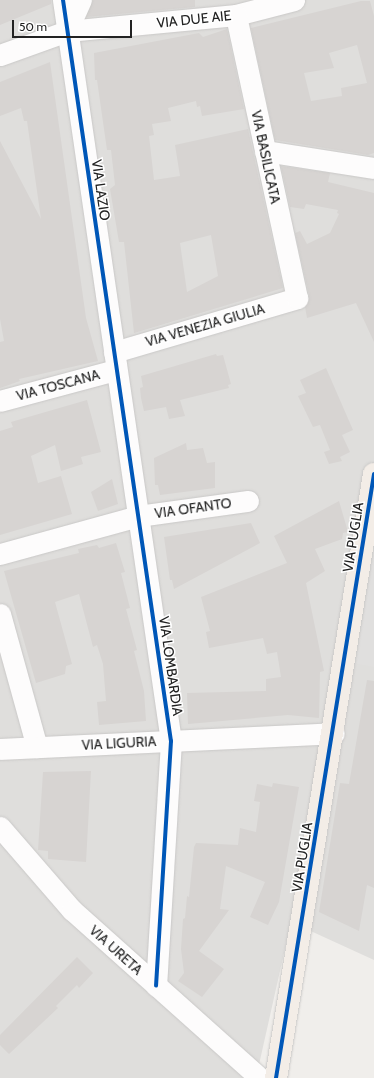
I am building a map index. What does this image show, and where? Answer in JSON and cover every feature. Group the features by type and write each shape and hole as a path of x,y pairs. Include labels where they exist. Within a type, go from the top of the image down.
{"main road":[{"name":"VIA PUGLIA","path":"276,1078 334,733 374,474"}],"street":[{"name":"VIA LAZIO","path":"63,0 115,361"},
{"path":"67,31 81,0"},
{"name":"VIA DUE AIE","path":"0,55 67,31 213,9 236,15 294,0"},
{"name":"VIA BASILICATA","path":"236,15 297,298"},
{"path":"265,151 374,168"},
{"name":"VIA VENEZIA GIULIA","path":"115,361 297,298"},
{"name":"VIA TOSCANA","path":"0,401 115,361"},
{"name":"VIA LOMBARDIA","path":"115,361 171,741 156,986"},
{"name":"VIA OFANTO","path":"0,554 138,516 248,501"},
{"path":"0,614 37,747"},
{"name":"VIA LIGURIA","path":"0,749 334,733"},
{"name":"VIA URETA","path":"0,826 72,910 260,1078"}],"shaded area":[{"path":"0,0 374,0 374,960 291,922 256,1078 0,1078"},
{"path":"374,526 374,667 353,663"}],"building":[{"path":"0,0 51,0 51,4 0,25"},
{"path":"93,0 195,0 195,7 86,17"},
{"path":"361,1 370,1 374,16 374,153 368,155 275,140 251,28","holes":["357,45 367,83 341,88 342,96 311,101 304,73 334,68 329,53"]},
{"path":"227,29 244,109 202,116 200,106 197,107 196,101 168,108 171,121 152,124 154,135 149,136 154,180 180,176 175,145 248,129 283,288 134,333 124,242 119,242 110,189 115,185 111,150 107,150 97,80 95,80 94,53 199,33 203,37","holes":["211,235 218,276 187,292 180,243"]},
{"path":"50,62 86,318 98,361 19,379 20,381 0,388 0,342 4,341 0,319 0,141 41,219 27,121 24,121 21,108 0,116 0,82"},
{"path":"281,166 330,173 328,182 374,193 374,342 356,303 307,318 305,307 309,295 295,233 300,231 307,244 330,233 339,214 337,213 338,210 306,204 304,209 290,207"},
{"path":"216,354 217,356 223,355 231,384 228,385 229,388 180,400 185,416 169,419 166,407 144,411 140,388 143,387 141,376"},
{"path":"326,368 353,430 342,435 350,452 340,457 342,461 329,464 324,452 330,450 320,425 313,427 298,396 306,393 300,380"},
{"path":"87,400 101,452 81,457 83,464 61,471 55,445 31,456 38,483 61,476 72,514 0,535 0,431 13,427 11,422"},
{"path":"186,443 187,450 203,448 207,463 215,462 215,488 160,495 158,485 155,485 154,458"},
{"path":"112,479 118,504 98,511 91,492"},
{"path":"339,501 348,532 343,533 342,539 315,549 325,571 306,583 324,671 320,672 319,718 288,715 188,724 187,693 266,691 266,679 281,677 277,652 267,654 263,638 209,648 206,632 210,631 201,597 287,563 274,536"},
{"path":"251,523 260,543 174,589 172,580 170,580 164,537"},
{"path":"116,543 125,572 121,573 130,608 126,609 137,650 134,651 144,691 146,721 99,725 97,702 106,701 103,664 97,645 93,647 79,594 55,602 72,664 66,666 65,674 36,683 4,571 79,553 78,549 97,545 99,548"},
{"path":"367,680 374,681 374,888 367,885 359,931 319,912 340,783 349,784"},
{"path":"91,771 86,862 48,859 48,851 38,850 43,772"},
{"path":"273,783 299,787 279,902 268,925 250,917 265,882 226,866 220,909 229,910 199,951 224,969 202,997 178,981 184,973 181,949 183,919 185,918 187,896 189,897 194,847 196,843 238,845 240,828 256,832 260,802 254,801 257,784 272,787"},
{"path":"77,957 93,973 79,988 77,985 56,1006 58,1008 9,1054 0,1045 0,1035"}],"cycle path":[{"path":"63,0 171,741 156,986"},
{"path":"276,1078 374,474"}]}
